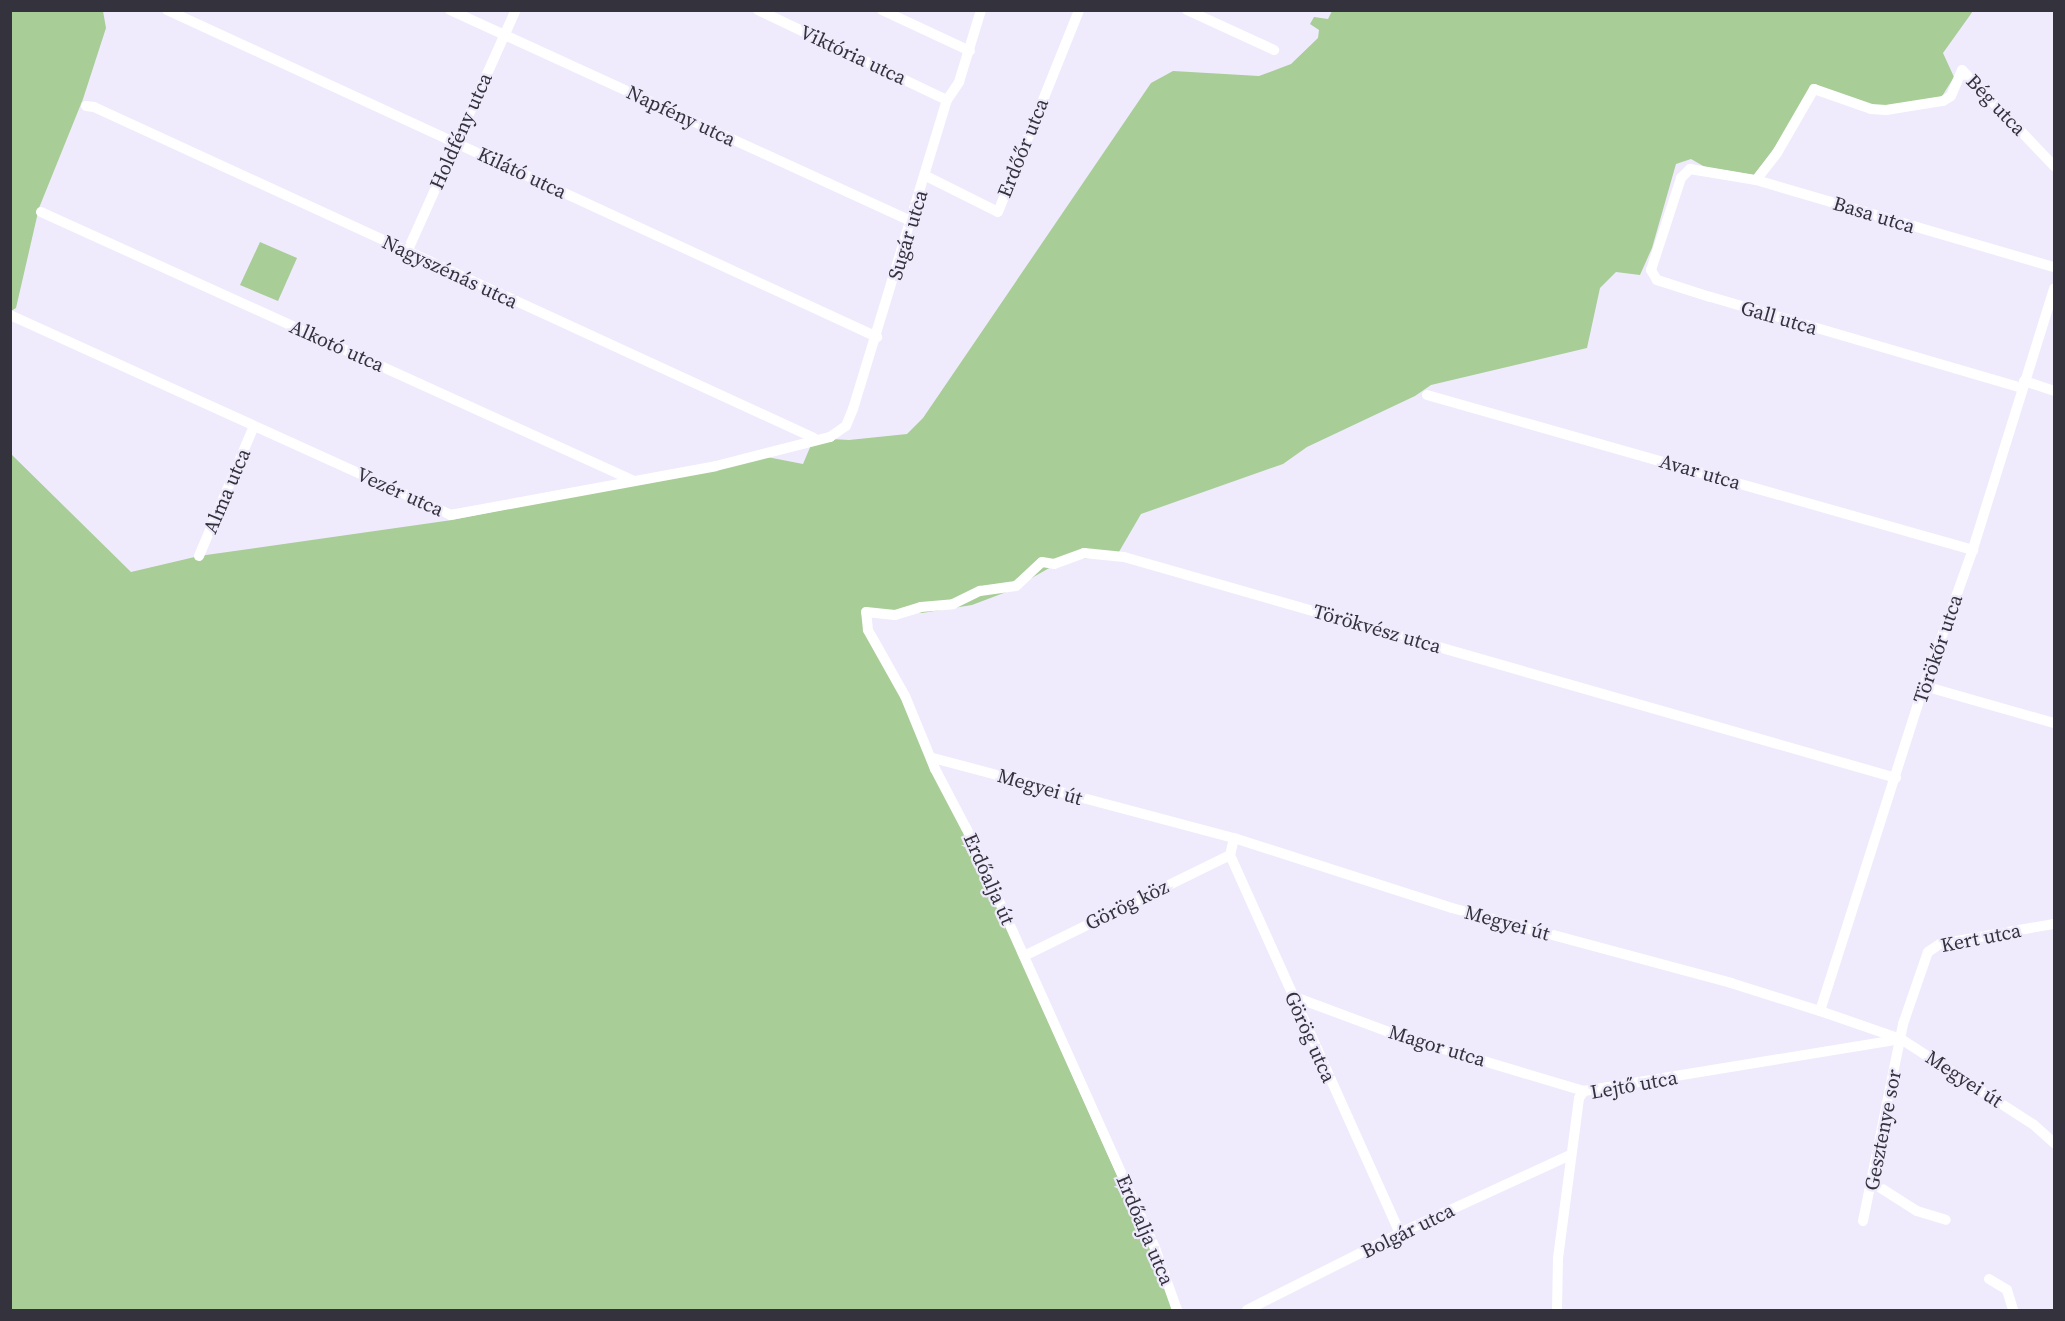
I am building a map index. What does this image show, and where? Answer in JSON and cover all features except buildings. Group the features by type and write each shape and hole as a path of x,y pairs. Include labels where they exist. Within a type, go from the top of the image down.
{"street":[{"name":"Kilátó utca","path":"168,10 877,337"},
{"name":"Napfény utca","path":"450,10 913,222"},
{"name":"Holdfény utca","path":"407,252 516,10"},
{"name":"Viktória utca","path":"758,10 947,100"},
{"path":"882,10 970,51"},
{"name":"Sugár utca","path":"814,438 830,437 846,426 913,222 947,100 959,82 981,10"},
{"name":"Erdőőr utca","path":"926,176 998,212 1079,10"},
{"path":"1187,10 1274,50"},
{"name":"Bég utca","path":"1756,180 1777,153 1814,89 1871,109 1886,110 1917,102 1943,102 1951,96 1962,70 2055,166"},
{"name":"Nagyszénás utca","path":"86,106 94,107 814,438"},
{"name":"Basa utca","path":"1692,170 1756,180 2055,267"},
{"name":"Gall utca","path":"1692,170 1681,178 1651,270 1654,278 2023,385"},
{"name":"Alkotó utca","path":"41,212 632,480"},
{"name":"Törökőr utca","path":"1820,1011 1924,686 1973,550 2055,288"},
{"name":"Vezér utca","path":"10,315 450,515 752,458 814,438"},
{"path":"2023,385 2055,390"},
{"name":"Avar utca","path":"1426,395 1973,550"},
{"name":"Alma utca","path":"199,556 254,426"},
{"name":"Törökvész utca","path":"866,612 896,615 917,607 953,604 980,591 1016,586 1040,562 1054,564 1084,553 1124,557 1896,778"},
{"name":"Erdőalja út","path":"866,612 868,630 905,696 933,758 935,770 966,828 1111,1150"},
{"path":"1924,686 2055,723"},
{"name":"Megyei út","path":"933,758 1234,838 1452,908 1731,983 1820,1011 1901,1039 2034,1125 2055,1143"},
{"path":"1230,855 1234,838"},
{"name":"Görög köz","path":"1024,956 1230,855"},
{"name":"Görög utca","path":"1230,855 1400,1233"},
{"name":"Kert utca","path":"1901,1039 1932,948 2055,924"},
{"name":"Magor utca","path":"1292,996 1397,1035 1584,1091"},
{"name":"Lejtő utca","path":"1557,1311 1557,1268 1570,1155 1579,1098 1584,1091 1901,1039"},
{"name":"Gesztenye sor","path":"1863,1221 1873,1183 1901,1039"},
{"name":"Erdőalja utca","path":"1111,1150 1155,1248 1178,1311"},
{"name":"Bolgár utca","path":"1247,1311 1400,1233 1570,1155"},
{"path":"1873,1183 1917,1211 1946,1220"},
{"path":"1989,1279 2007,1290 2013,1311"}],"green space":[{"path":"11,11 103,11 106,28 83,99 39,208 16,308 11,311"},
{"path":"1332,11 1973,11 1943,53 1954,77 1941,98 1873,107 1820,87 1754,175 1705,167 1691,159 1676,164 1652,248 1640,275 1616,272 1600,288 1587,348 1431,385 1415,396 1307,447 1283,464 1141,514 1116,557 1065,559 1009,591 972,605 922,613 866,613 1177,1310 11,1310 10,453 131,572 199,556 452,520 767,457 803,464 814,438 849,440 907,434 923,418 1151,83 1173,71 1259,76 1291,64 1318,38 1319,30 1310,24 1314,17 1328,19"},
{"path":"260,242 297,258 278,301 240,285"}]}
